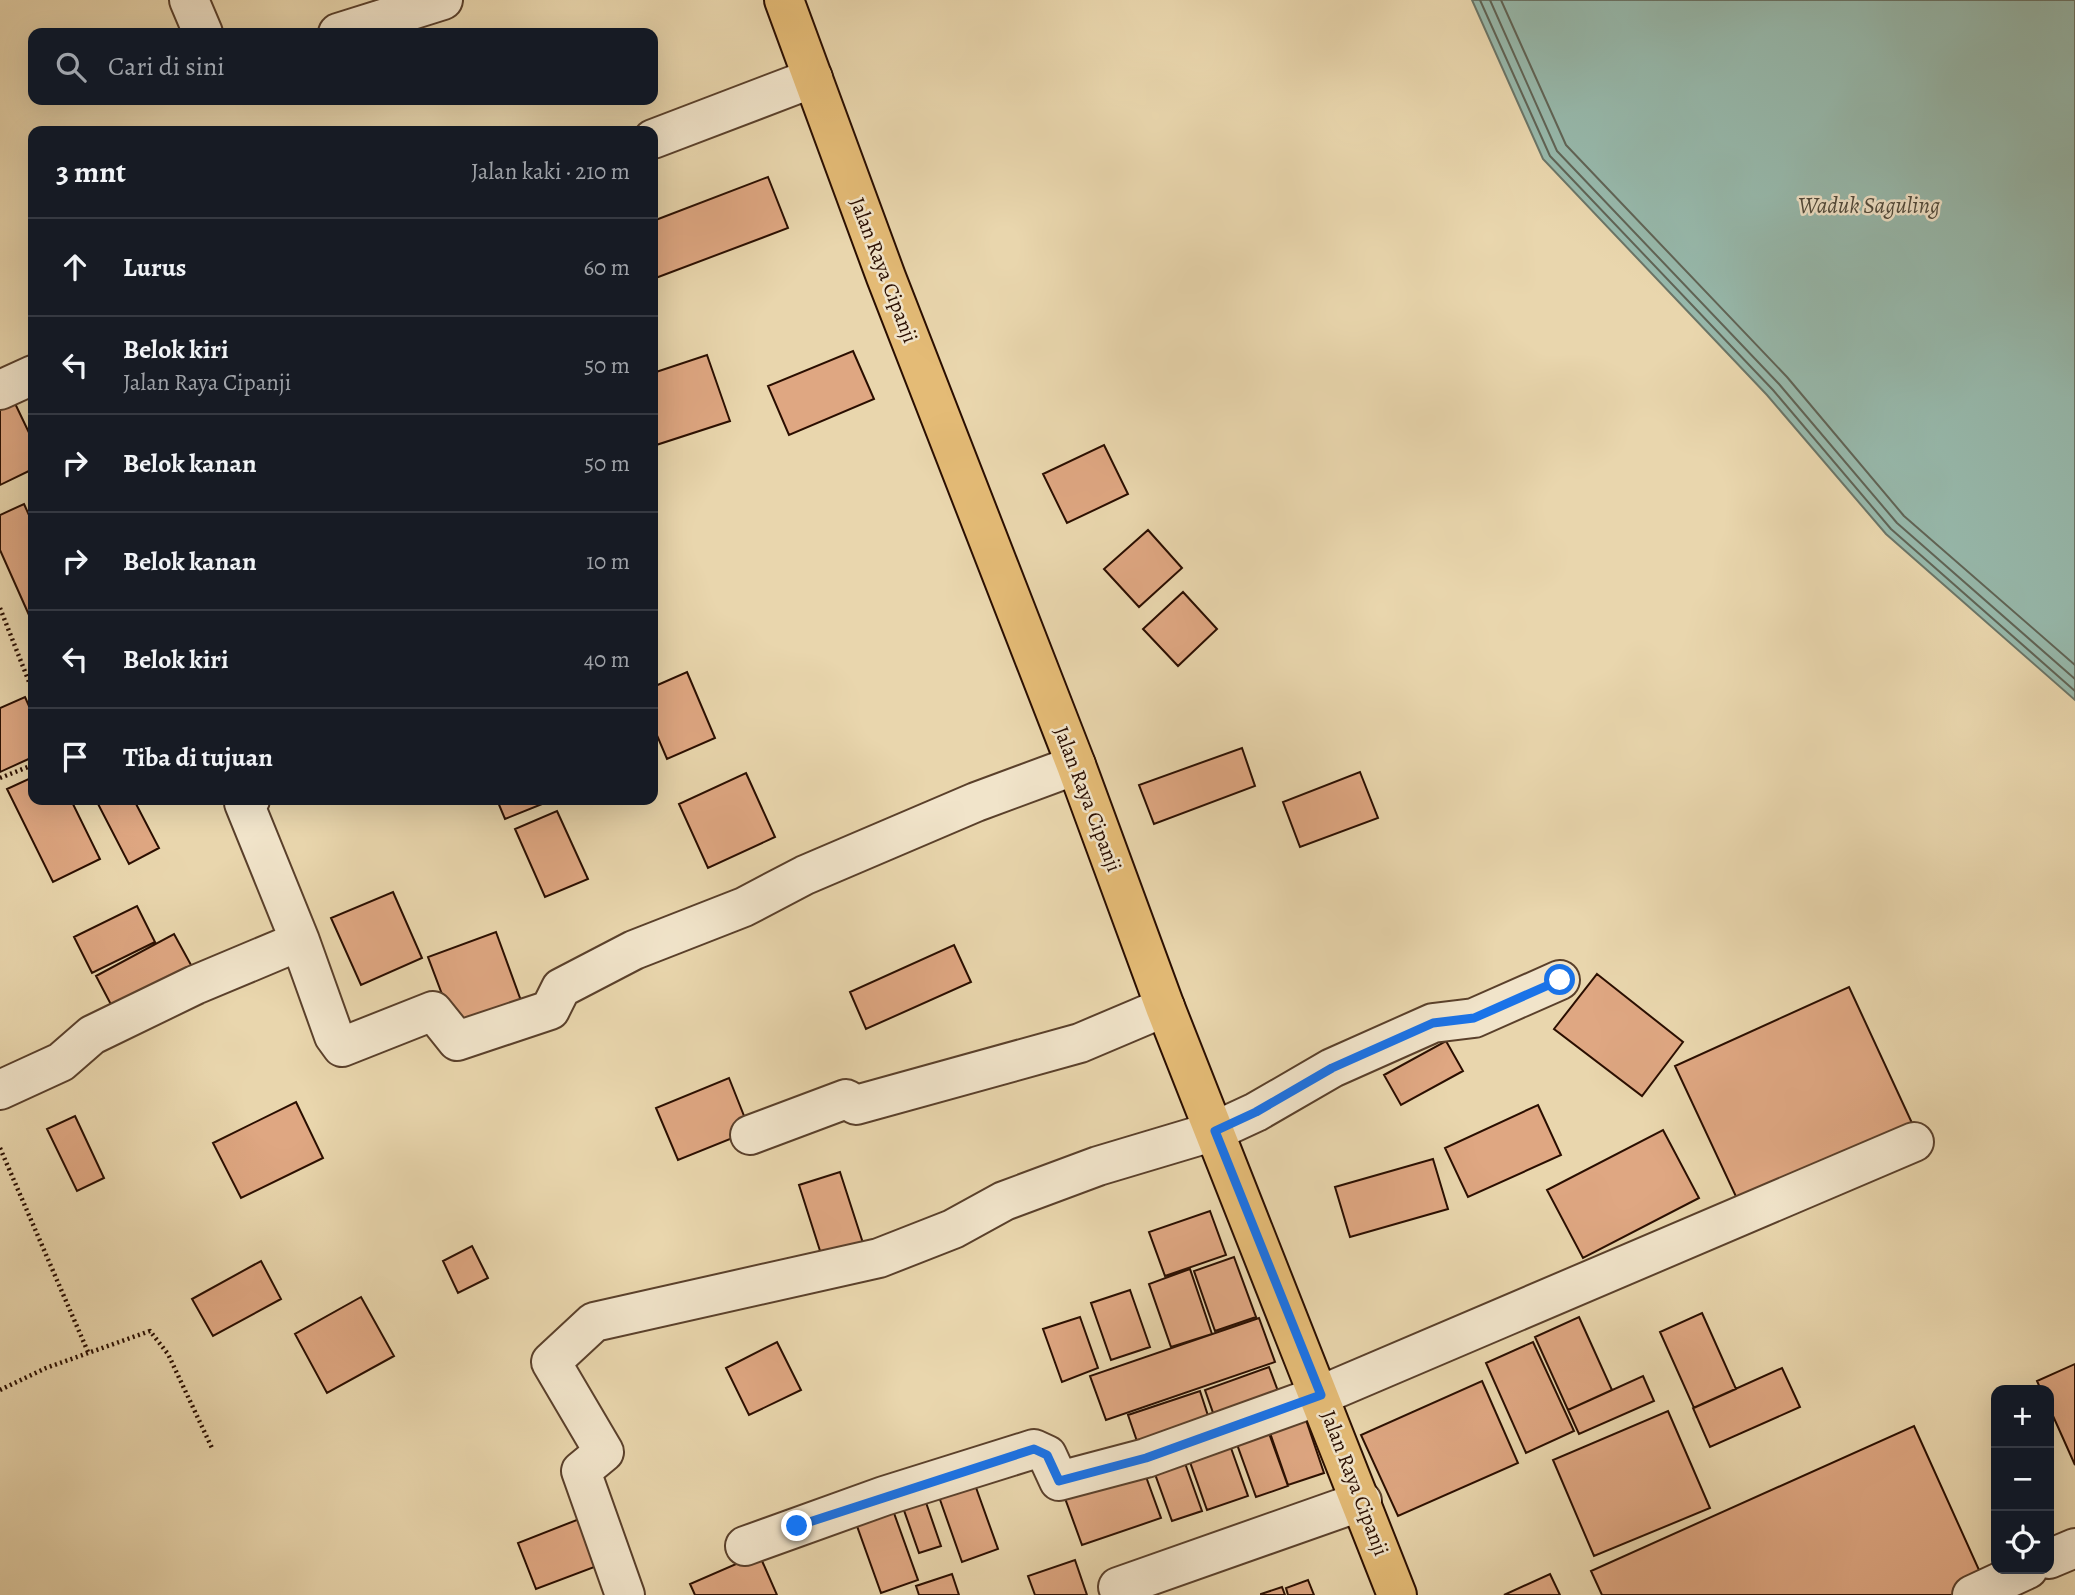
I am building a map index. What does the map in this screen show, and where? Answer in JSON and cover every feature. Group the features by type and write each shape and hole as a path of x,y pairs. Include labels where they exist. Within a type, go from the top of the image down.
{"main road":[{"name":"Jalan Raya Cipanji","path":"785,0 886,277 1076,765 1165,1007 1321,1395 1397,1595"}],"street":[{"path":"189,0 201,28"},
{"path":"354,28 443,0"},
{"path":"658,137 813,78"},
{"path":"0,390 28,377"},
{"path":"245,805 300,941 334,1036 342,1047 433,1012 457,1041 550,1010 561,988 634,950 744,907 805,875 976,802 1076,765"},
{"path":"0,1090 61,1062 92,1035 195,985 300,941"},
{"path":"625,1595 581,1471 604,1451 551,1362 594,1322 879,1258 953,1228 1027,1192 1098,1166 1215,1131 1256,1112 1332,1068 1433,1023 1474,1018 1560,980"},
{"path":"750,1135 846,1099 856,1105 883,1099 1080,1043 1165,1007"},
{"path":"745,1546 884,1496 1034,1449 1047,1455 1059,1481 1146,1458 1321,1395 1914,1142"},
{"path":"1118,1587 1362,1501"},
{"path":"2054,1557 2075,1548"},
{"path":"1972,1595 2017,1574"}],"path":[{"path":"0,608 28,679"},
{"path":"0,778 28,767"},
{"path":"0,1148 88,1352"},
{"path":"0,1390 88,1352 149,1331 167,1354 212,1448"}],"water":[{"name":"Waduk Saguling","path":"1472,0 2075,0 2075,700 1886,534 1767,395 1543,159"}],"building":[{"path":"768,177 788,228 658,277 658,219"},
{"path":"853,351 874,399 789,435 768,386"},
{"path":"707,355 730,421 658,444 658,371"},
{"path":"10,393 28,431 28,471 0,485 0,397"},
{"path":"1104,445 1128,494 1067,523 1043,474"},
{"path":"24,504 28,513 28,613 0,550 0,515"},
{"path":"1148,530 1182,568 1139,607 1104,569"},
{"path":"1183,592 1217,629 1178,666 1143,629"},
{"path":"687,672 715,738 667,759 658,738 658,685"},
{"path":"25,697 28,704 28,759 0,772 0,708"},
{"path":"1242,748 1255,786 1154,824 1139,785"},
{"path":"1360,772 1378,818 1300,847 1283,802"},
{"path":"746,773 775,837 708,868 679,804"},
{"path":"28,779 28,805 73,805 100,859 53,882 7,789"},
{"path":"99,805 137,805 159,848 129,864"},
{"path":"499,805 540,805 505,819"},
{"path":"557,811 588,879 545,897 515,829"},
{"path":"393,892 422,958 361,985 331,918"},
{"path":"137,906 155,942 92,973 74,937"},
{"path":"496,932 524,1009 457,1034 428,957"},
{"path":"174,934 196,974 117,1016 96,976"},
{"path":"954,945 971,982 866,1029 850,992"},
{"path":"1597,974 1683,1042 1642,1096 1554,1029"},
{"path":"1849,987 1912,1123 1739,1203 1675,1066"},
{"path":"1446,1041 1463,1071 1401,1105 1384,1075"},
{"path":"729,1078 750,1131 678,1160 656,1108"},
{"path":"296,1102 323,1158 241,1198 213,1143"},
{"path":"1538,1105 1561,1155 1468,1197 1445,1148"},
{"path":"75,1116 104,1178 77,1191 47,1129"},
{"path":"1663,1130 1699,1198 1583,1258 1547,1190"},
{"path":"1433,1159 1448,1209 1350,1237 1335,1187"},
{"path":"840,1172 863,1243 822,1257 799,1185"},
{"path":"1210,1211 1226,1255 1165,1276 1149,1232"},
{"path":"472,1246 488,1278 458,1293 443,1261"},
{"path":"1234,1257 1256,1317 1215,1331 1194,1271"},
{"path":"261,1261 281,1299 213,1336 192,1299"},
{"path":"1190,1269 1212,1334 1171,1347 1149,1284"},
{"path":"1130,1290 1150,1347 1111,1360 1091,1303"},
{"path":"361,1297 394,1356 327,1393 295,1334"},
{"path":"1702,1313 1736,1389 1694,1408 1660,1332"},
{"path":"1080,1317 1098,1368 1062,1382 1043,1329"},
{"path":"1579,1317 1612,1390 1568,1410 1535,1337"},
{"path":"1259,1318 1275,1362 1106,1420 1090,1376"},
{"path":"777,1342 801,1390 749,1415 726,1368"},
{"path":"1533,1342 1574,1431 1526,1453 1486,1363"},
{"path":"2075,1364 2075,1465 2054,1418 2054,1385 2039,1385 2037,1381"},
{"path":"1269,1367 1282,1402 1217,1424 1205,1390"},
{"path":"1782,1368 1800,1407 1710,1447 1693,1408"},
{"path":"1643,1376 1654,1401 1579,1434 1568,1410"},
{"path":"1482,1381 1518,1463 1398,1516 1361,1435"},
{"path":"1200,1391 1211,1425 1140,1450 1128,1415"},
{"path":"1303,1411 1324,1473 1288,1485 1267,1424"},
{"path":"1668,1411 1710,1508 1594,1556 1553,1460"},
{"path":"1266,1425 1288,1486 1256,1497 1234,1436"},
{"path":"1914,1426 1984,1581 1954,1595 1602,1595 1591,1571"},
{"path":"1226,1434 1248,1496 1207,1510 1185,1448"},
{"path":"1181,1452 1202,1511 1172,1521 1151,1463"},
{"path":"1141,1463 1161,1518 1082,1545 1062,1490"},
{"path":"974,1482 998,1549 962,1562 938,1494"},
{"path":"922,1491 941,1546 919,1553 900,1499"},
{"path":"890,1502 918,1580 881,1593 853,1515"},
{"path":"587,1516 605,1563 536,1589 518,1543"},
{"path":"759,1554 777,1595 695,1595 690,1584"},
{"path":"1075,1560 1087,1595 1035,1595 1028,1576"},
{"path":"952,1574 959,1595 919,1595 916,1586"},
{"path":"1550,1574 1560,1595 1504,1595"},
{"path":"1308,1580 1314,1595 1288,1595 1286,1588"},
{"path":"1282,1587 1285,1595 1261,1595 1261,1594"}],"route":[{"path":"797,1526 1034,1449 1047,1455 1059,1481 1146,1458 1321,1395 1215,1131 1256,1112 1332,1068 1433,1023 1474,1018 1560,980"}]}
